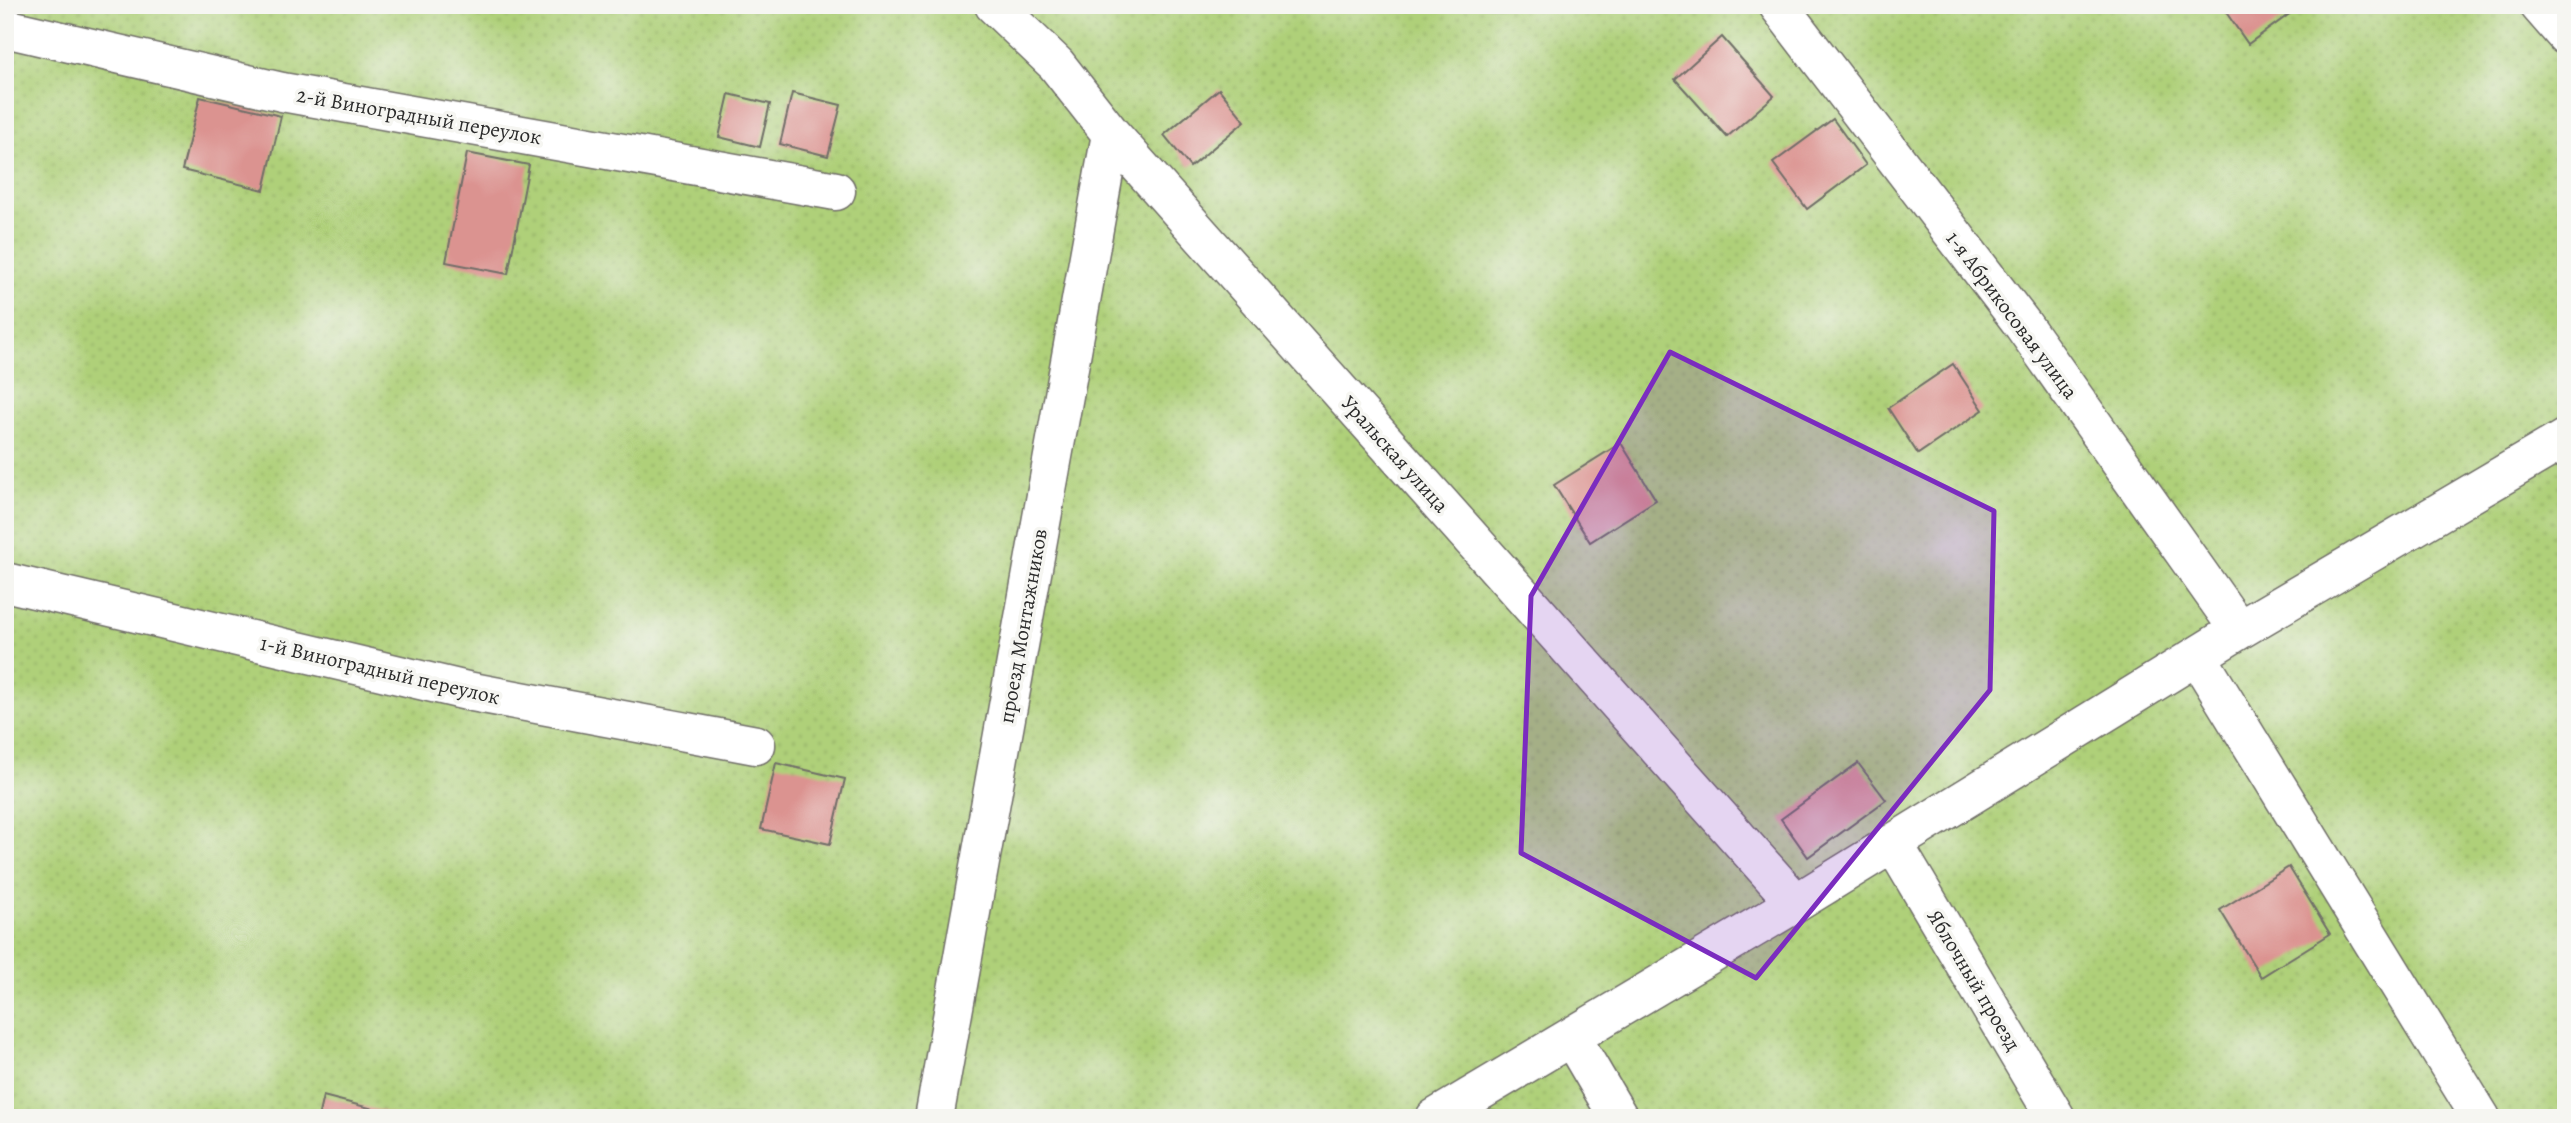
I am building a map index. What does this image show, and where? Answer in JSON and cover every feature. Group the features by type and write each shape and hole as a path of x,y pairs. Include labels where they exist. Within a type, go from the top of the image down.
{"street":[{"name":"Уральская улица","path":"994,5 1056,64 1111,134 1796,903"},
{"name":"1-я Абрикосовая улица","path":"1778,5 2023,325 2239,630"},
{"path":"2539,5 2566,36"},
{"name":"2-й Виноградный переулок","path":"5,28 282,92 836,191"},
{"name":"проезд Монтажников","path":"934,1118 1111,134"},
{"path":"1436,1118 1796,903 2239,630 2566,438"},
{"name":"1-й Виноградный переулок","path":"5,582 467,691 756,745"},
{"path":"2197,656 2481,1118"},
{"name":"Яблочный проезд","path":"1893,843 2056,1118"},
{"path":"1572,1038 1619,1118"}],"highlighted area":[{"path":"1670,352 1994,511 1990,690 1756,978 1521,853 1531,596"}],"green space":[{"path":"5,5 2566,5 2566,1118 5,1118"}],"building":[{"path":"2221,5 2302,5 2248,44"},
{"path":"1722,37 1774,96 1727,137 1675,79"},
{"path":"1219,89 1245,121 1190,167 1164,135"},
{"path":"792,93 841,105 828,156 780,144"},
{"path":"729,94 770,104 760,147 719,137"},
{"path":"200,97 281,116 264,190 182,170"},
{"path":"1833,119 1866,165 1807,209 1773,163"},
{"path":"467,153 529,165 508,274 446,262"},
{"path":"1953,364 1983,410 1918,454 1888,408"},
{"path":"1621,443 1656,500 1590,542 1554,485"},
{"path":"776,763 845,779 830,844 761,829"},
{"path":"1858,763 1886,800 1808,857 1781,819"},
{"path":"2289,867 2330,934 2261,977 2220,910"},
{"path":"323,1096 393,1114 393,1118 318,1118"},
{"path":"812,1109 858,1116 858,1118 811,1118"}]}
